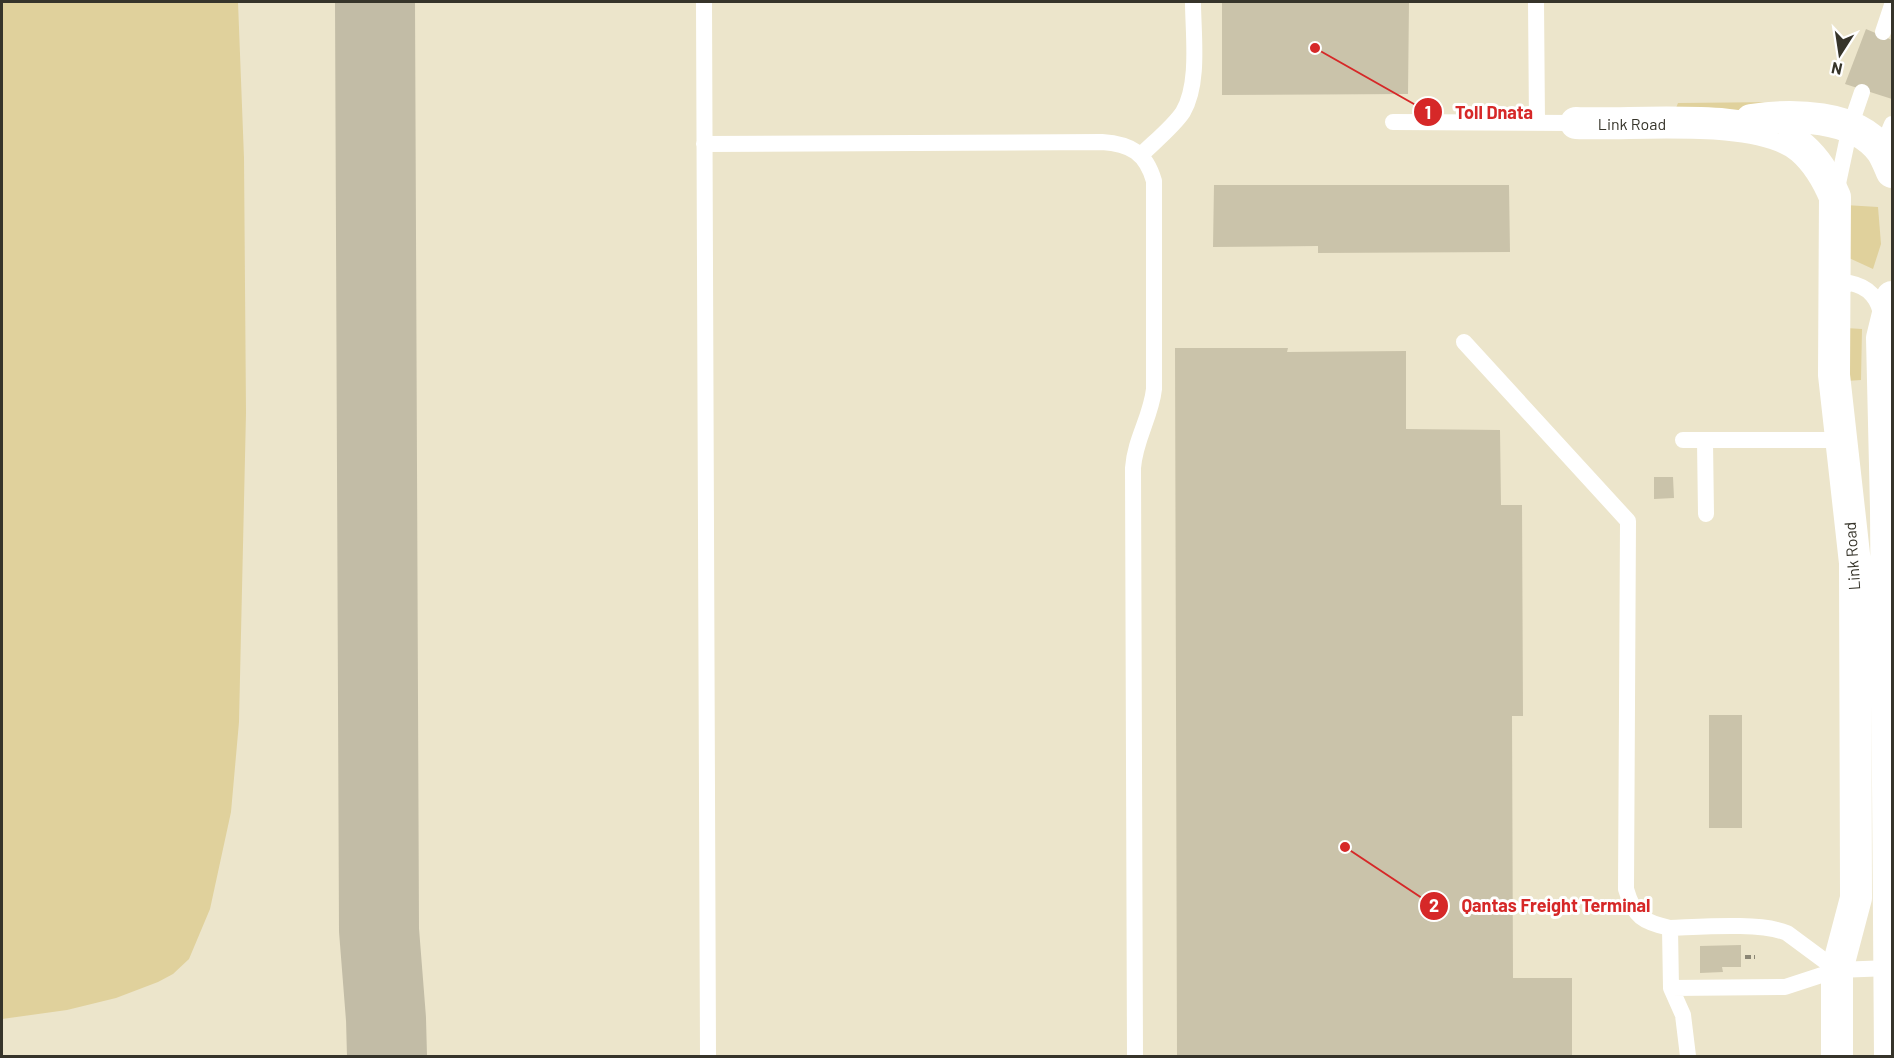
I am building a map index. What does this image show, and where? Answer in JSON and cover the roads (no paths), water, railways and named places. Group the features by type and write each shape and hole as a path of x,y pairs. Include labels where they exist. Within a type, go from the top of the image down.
{"street":[{"name":"Link Road","path":"1724,124 1773,117 1817,118 1834,121 1889,149"},
{"name":"Link Road","path":"1576,123 1724,124 1766,130 1800,146 1815,160 1835,197 1834,375 1855,563 1856,898 1837,970 1837,1056"},
{"name":"Link Road","path":"1890,1056 1887,533 1882,338 1893,297"}],"lane":[{"path":"704,2 708,1056"},
{"path":"1141,155 1182,113 1189,98 1193,77 1193,2"},
{"path":"1536,2 1537,123"},
{"path":"1883,32 1893,5"},
{"path":"1835,197 1850,128 1862,92"},
{"path":"1393,122 1576,123"},
{"path":"704,144 1102,142 1131,148 1150,166 1154,181 1154,389 1152,405 1136,445 1133,468 1135,1056"},
{"path":"1834,306 1840,288 1850,283 1861,285 1877,299 1882,321 1882,338"},
{"path":"1464,342 1628,521 1626,889 1631,905 1639,916 1651,924 1670,928 1751,927 1778,930 1786,933 1837,970"},
{"path":"1683,440 1841,440"},
{"path":"1705,441 1706,514"},
{"path":"1670,928 1671,988 1683,1015 1688,1056"},
{"path":"1671,988 1785,987 1837,970 1890,968"}],"place":[{"name":"Toll Dnata","path":"1315,48"},
{"name":"Qantas Freight Terminal","path":"1345,847"}]}
